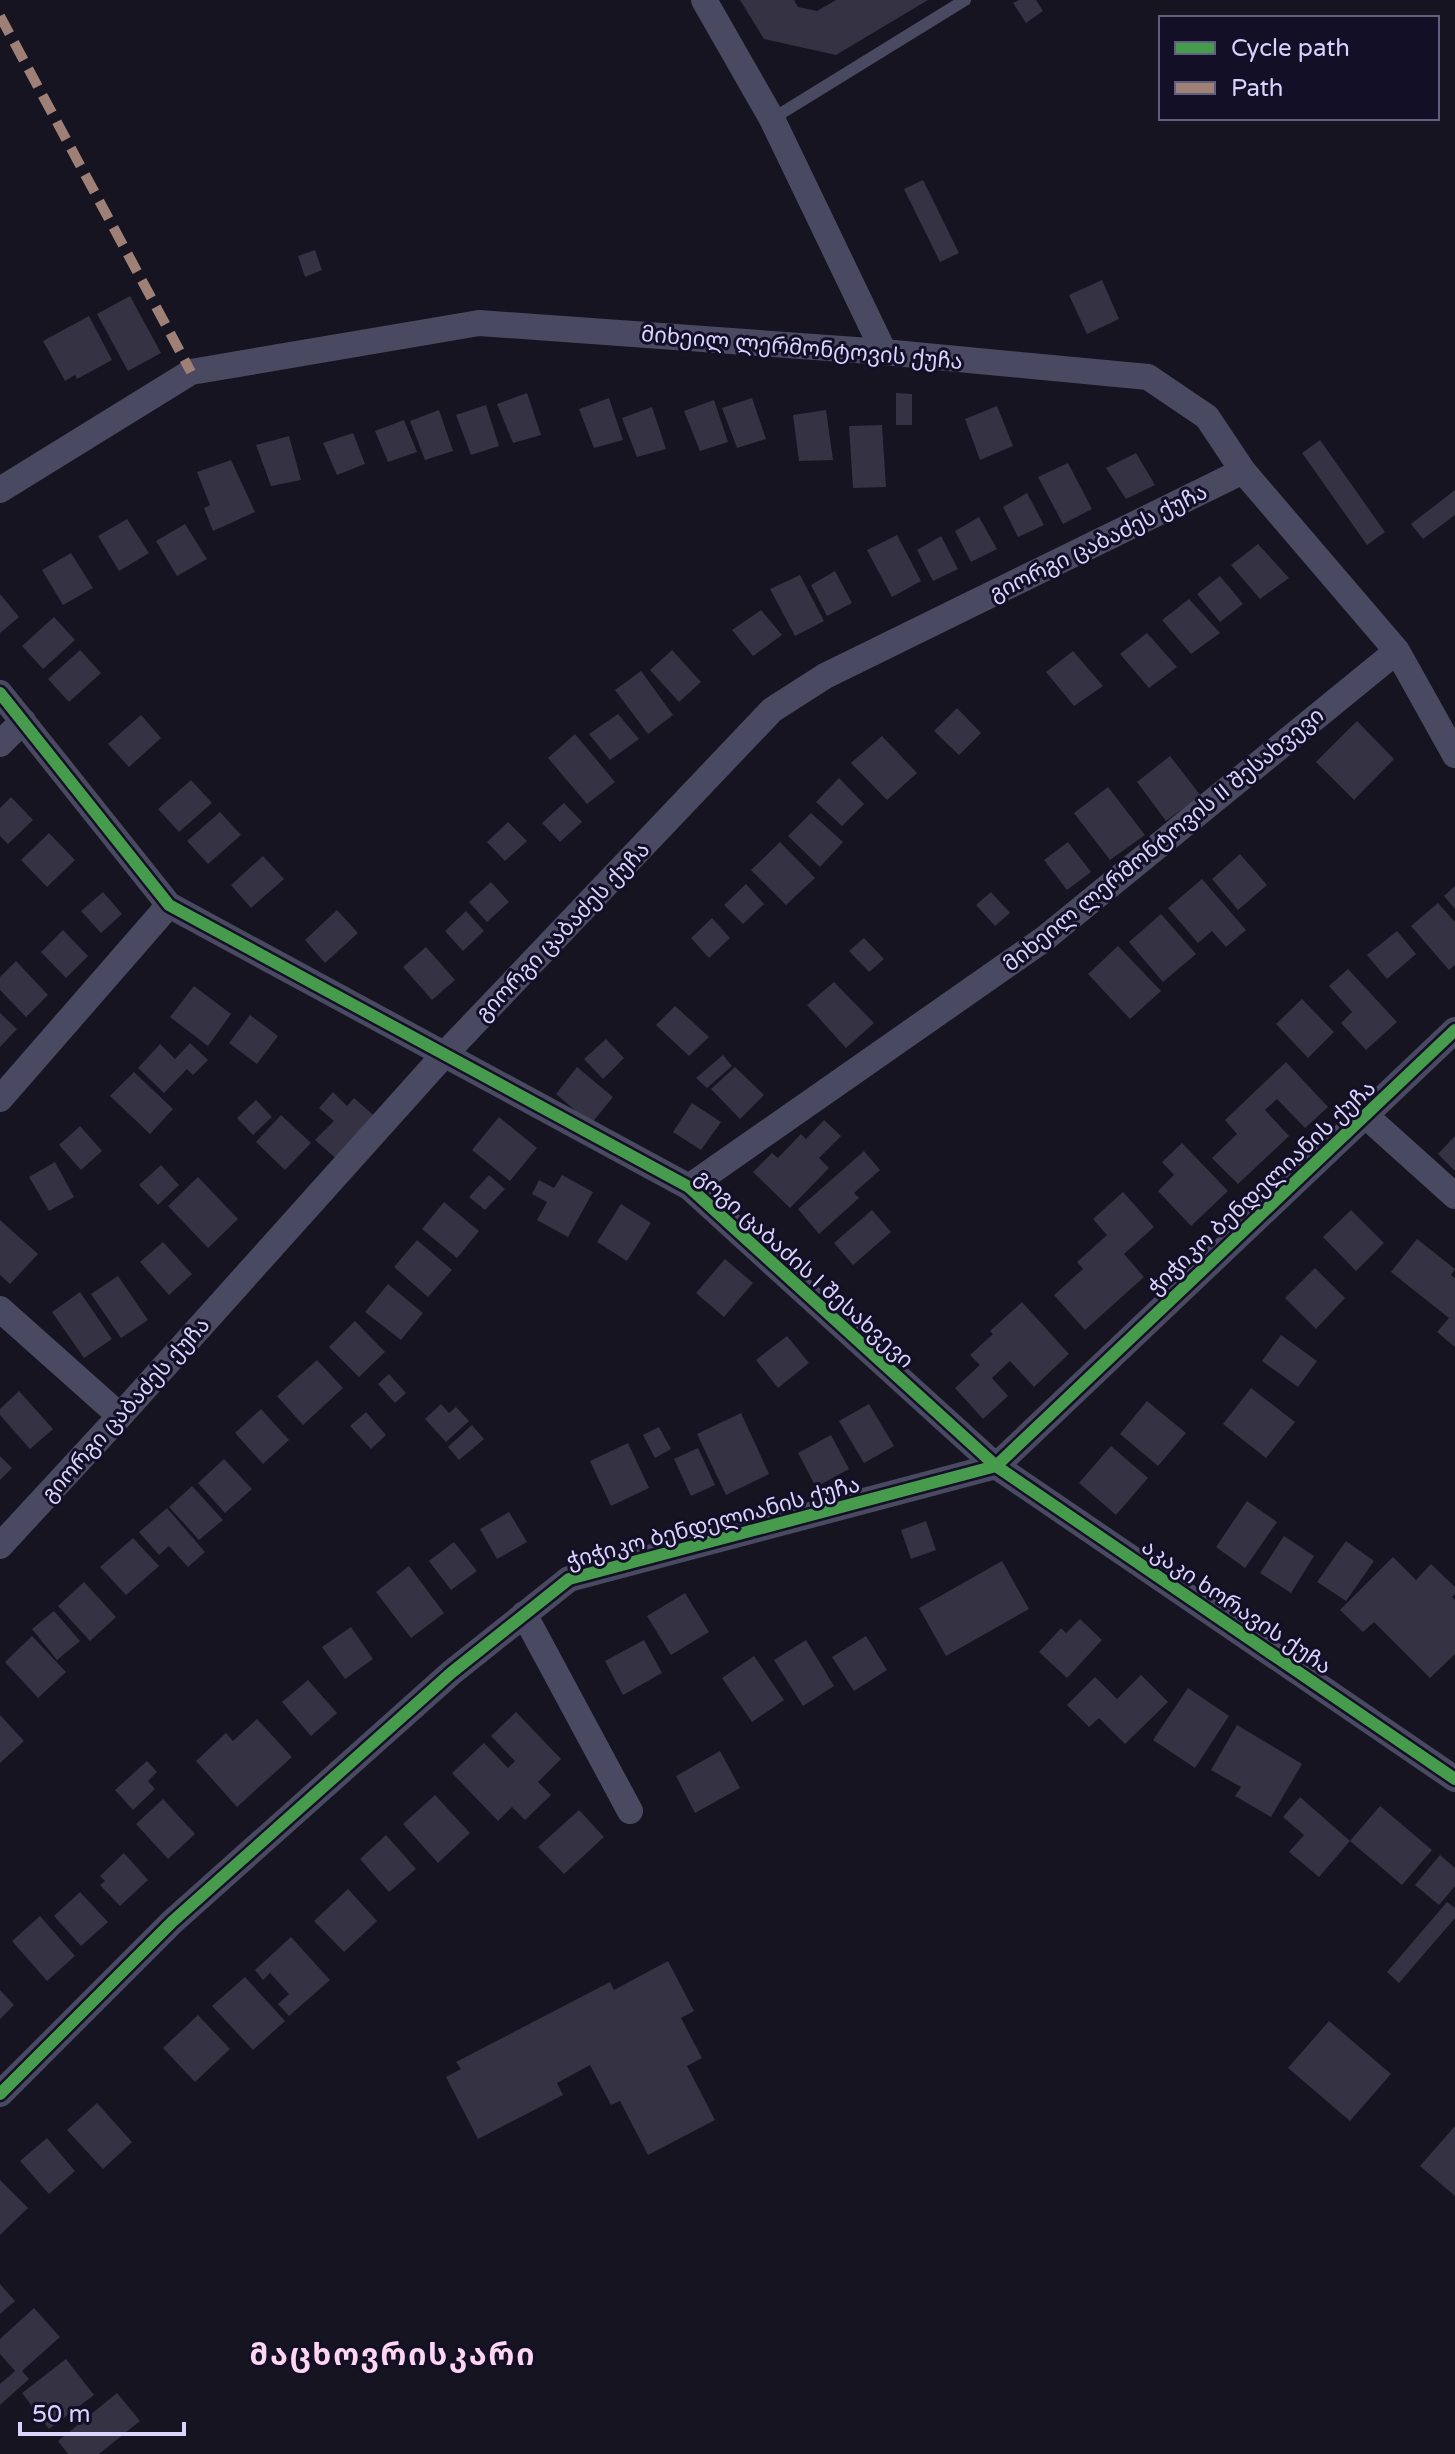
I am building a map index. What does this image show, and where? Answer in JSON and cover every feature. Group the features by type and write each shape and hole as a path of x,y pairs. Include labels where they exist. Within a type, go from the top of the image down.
{"street":[{"path":"704,0 772,119 884,352"},
{"name":"მიხეილ ლერმონტოვის ქუჩა","path":"0,490 191,372 479,323 884,352 1148,377 1207,417 1243,471 1397,651 1455,755"},
{"name":"გიორგი ცაბაძეს ქუჩა","path":"0,1546 443,1056 772,710 825,676 1243,471"},
{"name":"მიხეილ ლერმონტოვის II შესახვევი","path":"689,1187 1044,939 1397,651"},
{"path":"0,693 169,905 0,1099"},
{"path":"0,744 23,721"},
{"name":"გოგი ცაბაძის I შესახვევი","path":"169,905 689,1187 996,1466"},
{"name":"ჭიჭიკო ბენდელიანის ქუჩა","path":"0,2094 172,1922 451,1673 569,1579 996,1466 1455,1030"},
{"path":"1366,1116 1455,1196"},
{"path":"0,1309 120,1416"},
{"name":"აკაკი ხორავის ქუჩა","path":"996,1466 1455,1779"},
{"path":"524,1614 630,1811"}],"lane":[{"path":"772,119 965,0"}],"building":[{"path":"740,0 794,0 798,7 817,11 836,0 928,0 836,55 764,39"},
{"path":"1036,0 1043,11 1026,23 1013,3"},
{"path":"923,180 959,253 940,262 904,189"},
{"path":"315,250 322,270 305,277 298,256"},
{"path":"1102,280 1119,319 1087,334 1069,295"},
{"path":"130,296 161,353 128,371 97,314"},
{"path":"89,316 112,360 77,379 75,375 65,381 43,341"},
{"path":"527,393 541,435 513,443 497,404"},
{"path":"896,393 912,394 912,425 896,425"},
{"path":"609,398 623,440 594,448 579,409"},
{"path":"752,398 766,439 737,448 722,408"},
{"path":"714,400 728,442 700,451 684,411"},
{"path":"486,405 499,446 471,455 456,415"},
{"path":"997,406 1013,446 980,460 965,419"},
{"path":"652,407 666,449 637,457 622,418"},
{"path":"439,410 453,451 425,460 410,421"},
{"path":"826,410 833,460 799,461 793,415"},
{"path":"404,420 417,452 388,462 375,431"},
{"path":"882,425 886,487 853,488 849,426"},
{"path":"353,433 365,464 337,475 323,443"},
{"path":"289,436 301,480 271,486 256,445"},
{"path":"1320,440 1385,532 1367,545 1302,453"},
{"path":"1136,453 1155,485 1126,499 1106,468"},
{"path":"231,460 255,512 213,531 204,508 210,505 197,472"},
{"path":"1068,463 1092,509 1063,524 1038,477"},
{"path":"1455,490 1455,515 1423,539 1411,524"},
{"path":"1027,493 1044,525 1018,537 1003,507"},
{"path":"979,517 997,549 971,562 955,531"},
{"path":"127,519 149,553 119,571 98,536"},
{"path":"185,524 207,559 177,576 156,541"},
{"path":"897,535 921,581 892,597 867,550"},
{"path":"941,536 958,569 933,581 917,550"},
{"path":"1258,544 1289,578 1260,599 1231,565"},
{"path":"71,553 93,588 63,605 42,570"},
{"path":"835,571 852,603 827,616 811,585"},
{"path":"800,575 824,621 795,636 770,589"},
{"path":"1220,576 1243,604 1220,622 1197,594"},
{"path":"0,594 19,617 0,633"},
{"path":"1189,599 1220,633 1191,654 1162,620"},
{"path":"761,610 782,635 753,656 732,630"},
{"path":"54,617 75,640 43,669 22,646"},
{"path":"1147,633 1177,667 1149,688 1120,654"},
{"path":"80,650 101,673 69,702 48,679"},
{"path":"672,650 701,682 679,702 650,670"},
{"path":"1073,651 1103,686 1074,706 1046,672"},
{"path":"641,671 673,715 648,734 615,690"},
{"path":"957,708 981,733 959,755 934,731"},
{"path":"618,714 639,739 610,760 589,734"},
{"path":"141,715 161,738 129,767 108,744"},
{"path":"1357,721 1394,759 1354,800 1316,762"},
{"path":"575,734 615,782 587,804 548,758"},
{"path":"882,736 917,773 887,800 851,763"},
{"path":"1170,756 1201,796 1166,821 1137,782"},
{"path":"839,778 864,804 842,826 816,802"},
{"path":"191,780 212,803 179,832 158,809"},
{"path":"1108,787 1145,835 1110,860 1074,813"},
{"path":"11,797 33,820 8,844 0,836 0,808"},
{"path":"564,803 582,822 560,842 542,823"},
{"path":"220,812 241,835 208,864 187,841"},
{"path":"811,813 843,842 820,867 788,836"},
{"path":"508,822 527,841 505,861 487,842"},
{"path":"49,833 75,860 47,887 21,860"},
{"path":"780,842 815,878 786,905 751,870"},
{"path":"1068,842 1091,872 1067,890 1044,860"},
{"path":"1240,854 1267,885 1238,910 1212,879"},
{"path":"263,856 284,879 251,908 231,885"},
{"path":"1202,879 1246,930 1226,947 1212,931 1198,943 1168,908"},
{"path":"491,882 509,902 487,922 469,902"},
{"path":"746,884 764,904 743,924 724,905"},
{"path":"1455,886 1455,909 1444,896"},
{"path":"103,892 122,914 101,933 81,911"},
{"path":"991,892 1010,913 995,926 976,905"},
{"path":"1438,903 1455,922 1455,965 1449,970 1411,926"},
{"path":"337,910 358,933 325,963 305,940"},
{"path":"466,911 484,931 463,951 445,931"},
{"path":"1161,914 1196,954 1163,982 1129,942"},
{"path":"712,918 730,938 709,958 691,938"},
{"path":"63,930 88,956 66,978 41,952"},
{"path":"1397,931 1416,954 1387,979 1367,955"},
{"path":"864,938 884,959 869,972 849,951"},
{"path":"1118,946 1161,991 1130,1019 1088,974"},
{"path":"426,947 455,980 432,1000 403,967"},
{"path":"16,961 48,995 26,1017 0,990 0,977"},
{"path":"1348,969 1397,1022 1366,1050 1341,1023 1352,1012 1329,986"},
{"path":"834,982 874,1023 846,1048 807,1005"},
{"path":"194,986 231,1014 208,1046 170,1017"},
{"path":"1302,999 1334,1032 1308,1058 1276,1024"},
{"path":"675,1006 709,1037 689,1056 656,1025"},
{"path":"0,1013 17,1029 0,1047"},
{"path":"250,1015 278,1036 257,1064 229,1043"},
{"path":"606,1039 624,1058 603,1079 584,1059"},
{"path":"190,1043 208,1060 193,1075 187,1069 164,1093 138,1068 160,1044 175,1059"},
{"path":"723,1055 732,1066 707,1088 696,1078"},
{"path":"1286,1062 1328,1107 1305,1128 1277,1099 1265,1110 1289,1136 1238,1184 1212,1158 1237,1134 1225,1120"},
{"path":"577,1067 613,1097 591,1124 556,1094"},
{"path":"735,1067 764,1095 740,1119 711,1089"},
{"path":"134,1072 173,1109 150,1134 110,1096"},
{"path":"333,1092 347,1106 354,1098 379,1120 340,1162 315,1140 334,1121 319,1108"},
{"path":"256,1100 272,1117 253,1135 237,1118"},
{"path":"692,1103 721,1122 701,1150 673,1132"},
{"path":"281,1115 311,1143 285,1170 256,1142"},
{"path":"499,1117 537,1148 510,1181 472,1150"},
{"path":"824,1120 841,1136 819,1158 829,1168 790,1208 753,1172 772,1153 778,1158 801,1134 806,1139"},
{"path":"80,1126 102,1151 81,1170 59,1145"},
{"path":"1455,1136 1455,1171 1438,1154"},
{"path":"1182,1143 1228,1191 1191,1226 1158,1191 1174,1175 1162,1162"},
{"path":"864,1151 880,1170 854,1193 859,1198 819,1234 798,1209"},
{"path":"55,1162 74,1197 49,1211 29,1177"},
{"path":"161,1165 179,1185 158,1205 139,1185"},
{"path":"489,1175 505,1189 485,1210 469,1197"},
{"path":"562,1175 593,1192 568,1237 537,1220 547,1202 532,1194 539,1180 554,1188"},
{"path":"198,1177 238,1219 208,1248 168,1206"},
{"path":"1123,1192 1154,1227 1124,1254 1144,1277 1085,1330 1054,1295 1083,1269 1077,1262 1107,1235 1093,1219"},
{"path":"444,1202 479,1231 457,1258 422,1229"},
{"path":"621,1204 651,1223 627,1261 597,1242"},
{"path":"872,1210 891,1232 853,1265 834,1243"},
{"path":"1351,1210 1384,1243 1356,1271 1323,1237"},
{"path":"0,1220 38,1254 10,1284 0,1275"},
{"path":"1417,1239 1455,1269 1451,1275 1455,1278 1455,1347 1437,1332 1449,1318 1391,1272"},
{"path":"417,1240 452,1270 428,1297 394,1267"},
{"path":"163,1242 192,1274 169,1295 140,1262"},
{"path":"725,1259 753,1283 724,1317 696,1293"},
{"path":"1315,1268 1345,1298 1316,1329 1285,1298"},
{"path":"118,1276 148,1320 121,1338 91,1294"},
{"path":"388,1284 423,1313 401,1340 365,1312"},
{"path":"80,1292 112,1339 84,1358 52,1312"},
{"path":"1022,1302 1069,1354 1034,1387 1010,1361 992,1378 1008,1396 983,1419 955,1388 980,1365 970,1355 993,1334 990,1331"},
{"path":"355,1321 385,1352 359,1377 329,1347"},
{"path":"1281,1335 1317,1361 1298,1387 1262,1361"},
{"path":"787,1336 809,1363 778,1388 756,1360"},
{"path":"317,1360 343,1388 303,1425 277,1396"},
{"path":"389,1374 406,1393 395,1403 378,1384"},
{"path":"1251,1388 1295,1422 1266,1458 1223,1424"},
{"path":"19,1391 53,1429 30,1449 0,1415 0,1409"},
{"path":"1147,1401 1186,1433 1158,1466 1120,1434"},
{"path":"441,1404 449,1413 456,1407 469,1421 446,1442 425,1419"},
{"path":"869,1404 894,1446 864,1463 839,1421"},
{"path":"261,1409 289,1440 263,1464 235,1433"},
{"path":"366,1412 386,1435 371,1449 350,1426"},
{"path":"741,1413 769,1474 726,1495 697,1434"},
{"path":"472,1425 484,1439 459,1460 448,1447"},
{"path":"659,1427 671,1449 655,1458 643,1435"},
{"path":"831,1435 849,1469 816,1487 798,1453"},
{"path":"628,1443 649,1488 611,1506 590,1461"},
{"path":"1111,1446 1148,1478 1116,1515 1079,1483"},
{"path":"698,1448 715,1485 691,1496 674,1459"},
{"path":"0,1456 12,1468 0,1480"},
{"path":"224,1459 252,1489 225,1513 198,1483"},
{"path":"192,1486 223,1520 199,1540 169,1507"},
{"path":"1247,1501 1277,1522 1245,1568 1216,1547"},
{"path":"167,1508 205,1552 188,1567 169,1546 159,1555 139,1532"},
{"path":"509,1512 527,1542 497,1559 480,1529"},
{"path":"926,1521 936,1550 911,1559 901,1530"},
{"path":"1284,1536 1314,1556 1291,1593 1260,1573"},
{"path":"133,1538 159,1566 126,1595 100,1567"},
{"path":"1346,1541 1374,1561 1346,1601 1317,1582"},
{"path":"454,1542 477,1571 451,1590 429,1561"},
{"path":"1393,1557 1416,1580 1431,1564 1455,1587 1452,1597 1455,1600 1455,1654 1430,1678 1374,1622 1363,1632 1340,1610"},
{"path":"1002,1561 1029,1609 946,1656 919,1608"},
{"path":"409,1566 444,1613 411,1638 376,1592"},
{"path":"84,1582 116,1617 90,1641 58,1606"},
{"path":"685,1593 709,1632 671,1655 647,1616"},
{"path":"54,1611 80,1641 57,1660 32,1629"},
{"path":"1080,1619 1102,1640 1067,1678 1039,1652 1061,1628 1066,1633"},
{"path":"351,1627 373,1659 345,1679 322,1647"},
{"path":"32,1636 66,1672 38,1698 5,1662"},
{"path":"866,1636 887,1670 854,1691 832,1657"},
{"path":"644,1640 662,1673 623,1695 605,1661"},
{"path":"806,1640 834,1686 803,1706 774,1660"},
{"path":"754,1656 784,1700 752,1722 722,1678"},
{"path":"1141,1675 1168,1702 1125,1744 1099,1718 1089,1727 1067,1705 1095,1677 1117,1699"},
{"path":"308,1680 337,1713 311,1736 282,1702"},
{"path":"1188,1688 1229,1716 1195,1768 1153,1740"},
{"path":"516,1712 561,1759 538,1782 551,1795 525,1820 512,1807 498,1821 452,1773 484,1743 508,1768 515,1761 491,1736"},
{"path":"0,1715 24,1741 0,1763"},
{"path":"257,1719 292,1757 237,1807 196,1761 226,1733 233,1741"},
{"path":"1237,1725 1302,1764 1271,1817 1235,1796 1241,1787 1211,1770"},
{"path":"720,1751 740,1788 695,1813 676,1776"},
{"path":"147,1761 157,1772 148,1781 155,1789 133,1810 115,1790"},
{"path":"435,1795 470,1833 438,1863 403,1824"},
{"path":"1300,1797 1350,1841 1319,1877 1289,1852 1304,1835 1283,1817"},
{"path":"163,1799 195,1834 168,1859 136,1824"},
{"path":"1380,1806 1432,1850 1402,1885 1350,1841"},
{"path":"579,1810 604,1837 564,1874 538,1847"},
{"path":"386,1835 416,1869 389,1892 360,1859"},
{"path":"124,1853 148,1880 120,1906 100,1885 105,1881 100,1876"},
{"path":"1440,1855 1455,1868 1455,1886 1439,1905 1415,1885"},
{"path":"348,1889 377,1921 344,1952 314,1921"},
{"path":"80,1892 108,1922 81,1946 54,1916"},
{"path":"1447,1902 1455,1908 1455,1918 1399,1983 1387,1972"},
{"path":"40,1916 75,1956 47,1981 12,1941"},
{"path":"291,1937 330,1980 289,2016 278,2004 289,1994 270,1973 263,1980 255,1970"},
{"path":"668,1961 694,2011 681,2018 702,2058 687,2066 715,2120 648,2155 620,2101 611,2105 590,2065 557,2083 563,2095 478,2139 446,2077 461,2069 456,2062 610,1982 614,1990"},
{"path":"245,1977 285,2021 253,2050 212,2006"},
{"path":"0,1990 14,2005 0,2019"},
{"path":"198,2015 230,2049 195,2082 163,2048"},
{"path":"1329,2021 1391,2074 1350,2121 1288,2068"},
{"path":"97,2103 132,2142 103,2169 67,2130"},
{"path":"1455,2126 1455,2196 1420,2166"},
{"path":"47,2138 75,2171 49,2194 20,2161"},
{"path":"0,2180 28,2208 0,2235"},
{"path":"0,2284 15,2301 0,2314"},
{"path":"34,2308 60,2337 22,2371 29,2379 0,2405 0,2384 15,2371 0,2354 0,2339"},
{"path":"66,2359 94,2395 49,2429 22,2393"},
{"path":"117,2393 140,2421 99,2454 68,2454 58,2441"}],"marked path":[{"path":"0,16 191,372"}],"cycle path":[{"path":"0,693 169,905 689,1187 996,1466 1455,1779"},
{"path":"0,2094 172,1922 451,1673 569,1579 996,1466 1455,1030"}],"district":[{"name":"მაცხოვრისკარი","path":"393,2355"}]}
